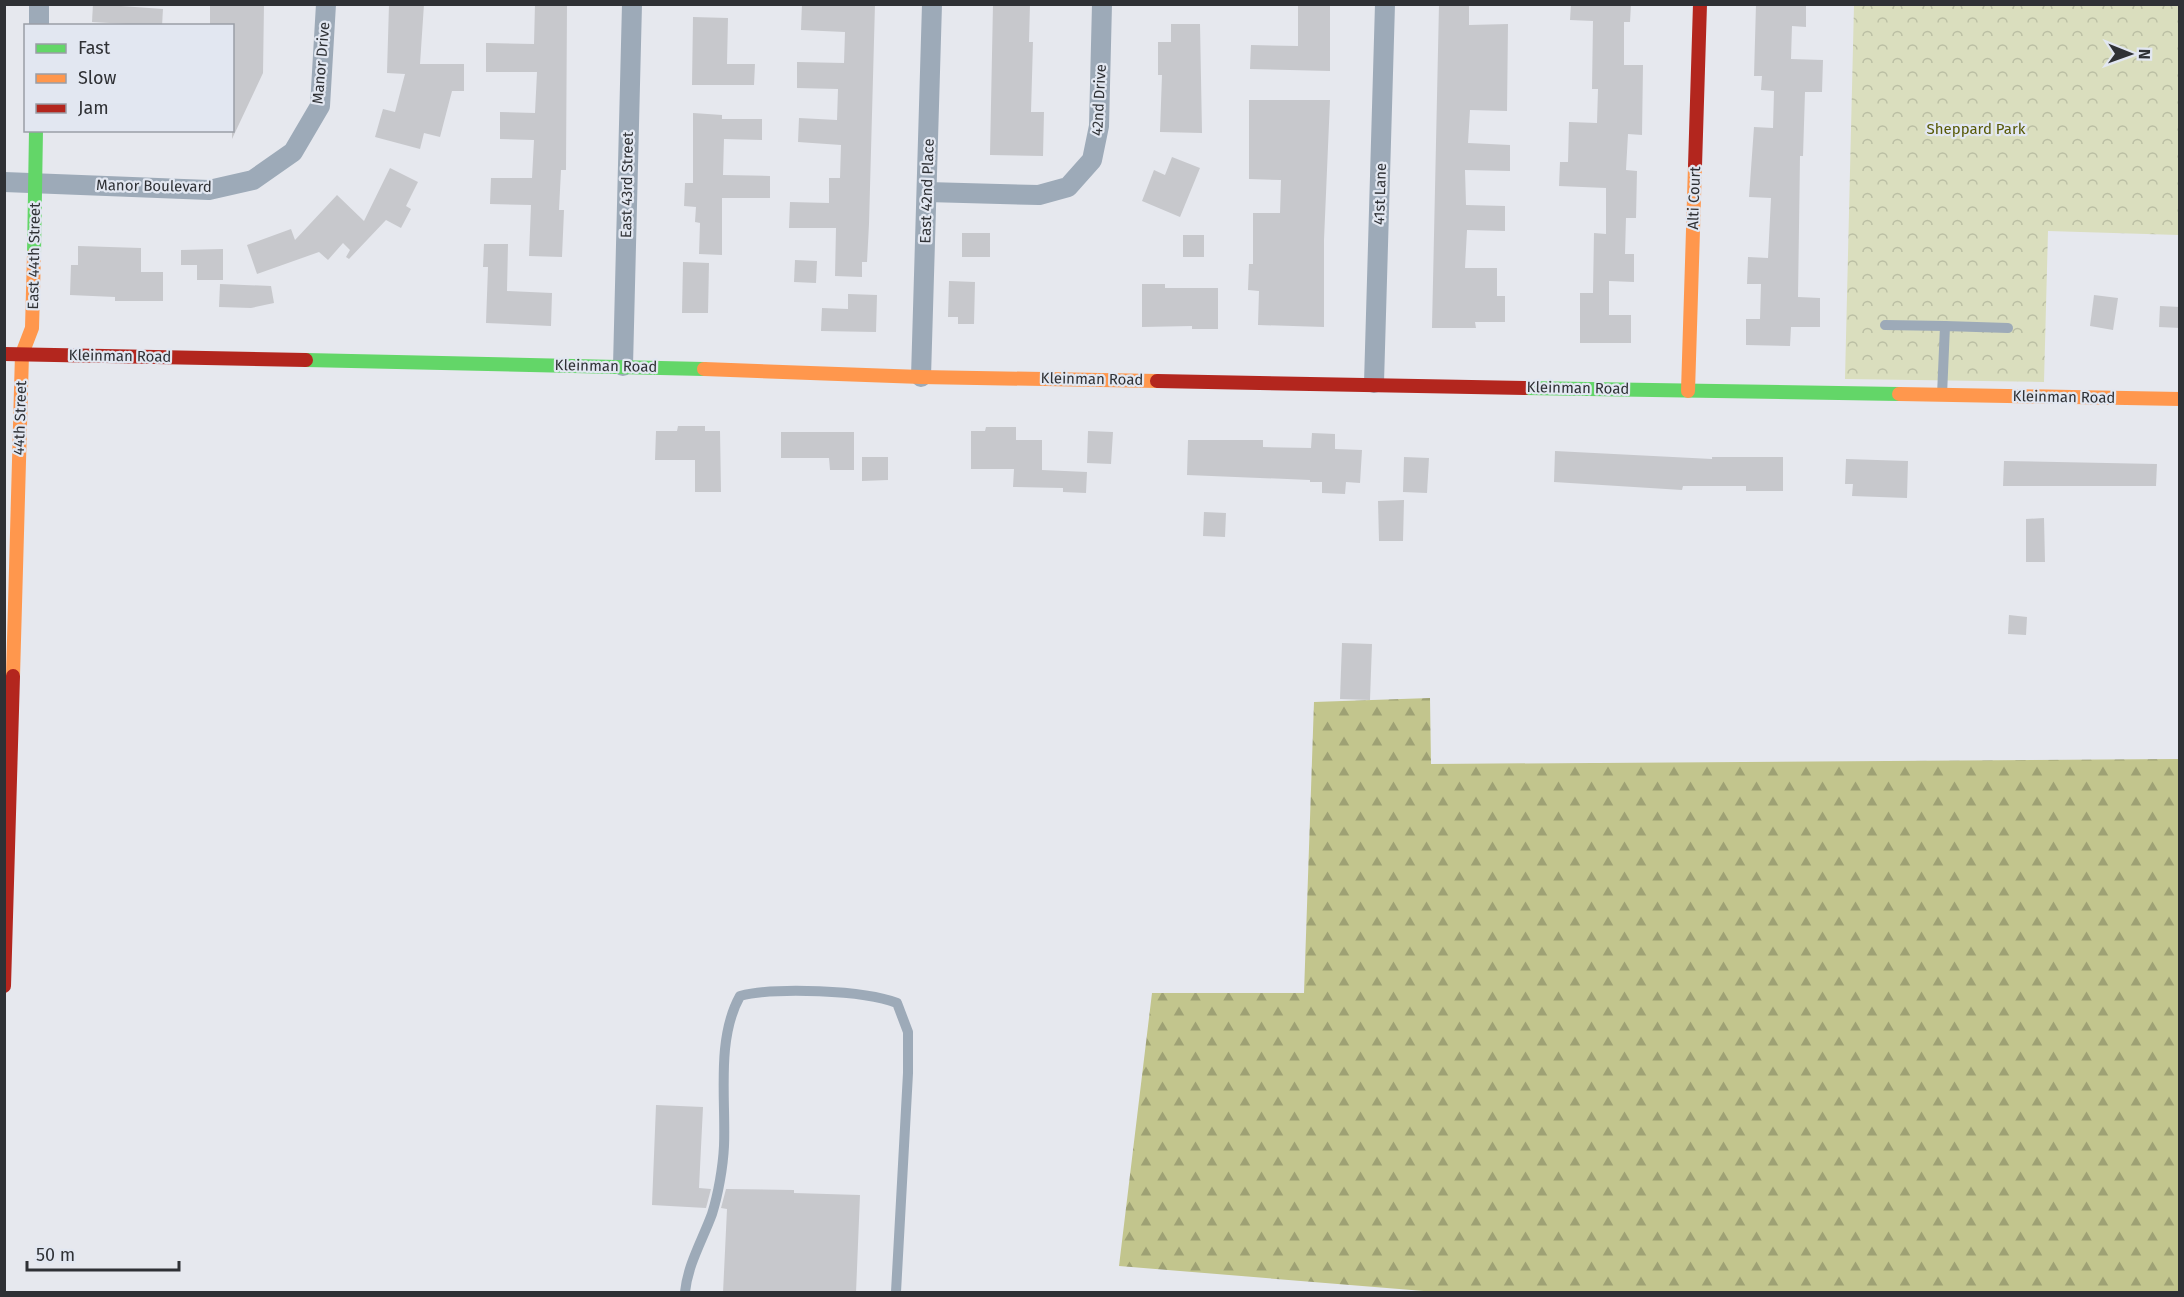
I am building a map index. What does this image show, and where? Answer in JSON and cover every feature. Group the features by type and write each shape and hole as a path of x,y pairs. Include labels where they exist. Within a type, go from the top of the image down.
{"street":[{"path":"39,4 39,24"},
{"name":"Manor Drive","path":"293,152 320,106 326,4"},
{"name":"East 43rd Street","path":"623,366 632,4"},
{"name":"East 42nd Place","path":"921,377 932,4"},
{"name":"42nd Drive","path":"927,192 1039,195 1068,187 1092,160 1100,126 1102,4"},
{"name":"41st Lane","path":"1374,383 1385,4"},
{"name":"Alti Court","path":"1688,391 1700,4"},
{"name":"East 44th Street","path":"13,354 32,328 36,132"},
{"name":"Manor Boulevard","path":"4,182 209,190 253,180 293,152"},
{"path":"4,336 13,354"},
{"name":"Kleinman Road","path":"13,354 623,366 921,377 1374,383 2180,399"},
{"name":"44th Street","path":"4,986 13,354"}],"lane":[{"path":"1885,325 2008,328"},
{"path":"1942,395 1946,326"},
{"path":"685,1293 687,1273 712,1213 724,1148 723,1077 732,1010 740,996 761,991 878,996 897,1003 908,1032 908,1073 896,1293"}],"green space":[{"name":"Sheppard Park","path":"1854,5 2179,5 2179,235 2048,231 2044,382 1845,379"},
{"path":"1430,698 1431,764 2179,759 2179,1292 1436,1292 1119,1266 1152,993 1304,993 1314,702"}],"building":[{"path":"93,4 163,9 162,24 92,22"},
{"path":"210,4 264,4 263,73 232,139 232,132 234,132 234,24 210,24"},
{"path":"389,4 424,4 420,64 464,64 464,91 452,91 440,137 424,133 420,149 375,137 383,109 395,112 405,74 387,73"},
{"path":"535,4 567,4 566,170 561,170 559,210 564,210 562,257 529,256 531,205 490,204 491,178 532,178 534,140 500,139 500,112 535,113 537,72 486,72 486,43 534,44"},
{"path":"802,4 875,4 869,224 867,262 862,262 862,277 835,276 836,228 789,228 790,202 829,203 829,178 840,178 841,145 798,142 799,118 837,120 838,89 797,88 797,62 844,63 845,32 801,30"},
{"path":"993,4 1030,4 1029,42 1033,42 1031,112 1044,112 1043,156 990,155"},
{"path":"1298,4 1330,4 1330,71 1250,69 1251,45 1298,46"},
{"path":"1439,4 1469,4 1469,25 1508,24 1507,111 1470,110 1468,143 1510,145 1510,171 1465,170 1466,205 1505,206 1505,231 1467,230 1465,268 1497,268 1497,296 1505,296 1505,322 1475,322 1476,328 1432,328"},
{"path":"1571,4 1631,4 1630,22 1624,22 1624,65 1643,65 1642,135 1628,134 1626,170 1637,171 1636,218 1626,218 1625,254 1634,254 1634,282 1609,281 1609,315 1631,315 1631,343 1580,343 1580,293 1593,293 1594,233 1606,234 1606,188 1559,186 1560,162 1568,162 1569,122 1597,123 1598,89 1592,89 1593,21 1570,20"},
{"path":"1756,4 1806,4 1806,27 1792,26 1791,59 1823,60 1822,92 1805,92 1803,156 1800,156 1798,297 1820,298 1820,327 1791,327 1790,346 1746,345 1746,319 1760,319 1761,284 1747,284 1748,257 1768,258 1771,198 1749,197 1754,127 1773,128 1774,91 1761,90 1762,76 1754,76"},
{"path":"693,17 728,18 727,64 755,64 754,85 692,85"},
{"path":"1171,24 1200,24 1202,133 1160,132 1162,75 1158,75 1158,42 1171,42"},
{"path":"1249,100 1330,100 1324,240 1324,327 1258,325 1259,291 1248,290 1249,264 1253,264 1253,213 1280,213 1281,180 1249,179"},
{"path":"693,113 722,115 722,119 762,119 762,140 724,139 723,175 770,176 770,198 722,198 722,255 699,254 700,223 695,222 696,207 684,206 685,183 693,183"},
{"path":"1172,157 1200,168 1180,217 1142,201 1154,170 1165,175"},
{"path":"390,168 418,182 406,206 411,209 401,228 386,220 349,259 346,257 350,250 343,243 328,260 319,252 257,274 247,245 291,229 295,240 337,195 364,221"},
{"path":"962,233 990,233 990,257 962,257"},
{"path":"1183,235 1204,235 1204,257 1183,257"},
{"path":"484,244 508,244 507,291 552,293 551,326 486,323 488,267 483,267"},
{"path":"78,246 141,248 141,272 163,272 163,301 115,301 115,297 70,295 71,265 78,265"},
{"path":"223,249 223,280 197,280 197,265 181,265 181,250"},
{"path":"795,260 817,261 816,283 794,282"},
{"path":"683,262 709,263 708,313 682,313"},
{"path":"949,281 975,282 974,324 958,324 958,317 948,317"},
{"path":"220,284 271,286 274,303 251,308 219,307"},
{"path":"1142,284 1165,284 1165,288 1218,288 1218,329 1192,329 1192,326 1142,327"},
{"path":"848,294 877,295 876,332 821,331 822,308 848,309"},
{"path":"2094,295 2118,298 2113,330 2090,326"},
{"path":"2160,306 2180,307 2180,328 2159,327"},
{"path":"678,426 705,426 705,431 720,431 721,492 695,492 695,460 655,460 656,431 677,431"},
{"path":"986,427 1016,427 1016,440 1042,440 1042,470 1087,472 1086,493 1063,492 1063,488 1013,487 1014,469 971,469 971,431 985,431"},
{"path":"1088,431 1113,432 1111,464 1087,463"},
{"path":"781,432 854,432 854,470 830,470 829,458 781,458"},
{"path":"1312,433 1335,434 1335,449 1362,450 1360,483 1346,482 1345,494 1322,493 1322,482 1310,482 1310,480 1187,475 1188,440 1263,440 1263,447 1311,448"},
{"path":"1555,451 1712,459 1712,457 1783,457 1783,491 1746,491 1746,486 1683,486 1682,490 1554,482"},
{"path":"862,457 888,457 888,480 862,481"},
{"path":"1404,457 1429,458 1427,493 1403,492"},
{"path":"1846,459 1908,461 1907,498 1852,496 1853,484 1845,484"},
{"path":"2004,461 2157,464 2156,486 2003,486"},
{"path":"1404,500 1403,541 1379,541 1378,501"},
{"path":"1204,512 1226,513 1225,537 1203,536"},
{"path":"2044,518 2045,562 2026,562 2026,519"},
{"path":"2009,615 2027,617 2026,635 2008,634"},
{"path":"1342,643 1372,644 1370,700 1340,699"},
{"path":"656,1105 703,1107 699,1188 711,1189 706,1208 652,1205"},
{"path":"726,1189 794,1190 794,1193 860,1195 856,1293 723,1293 727,1209 721,1208"}],"traffic: fast":[{"path":"34,254 36,132"},
{"path":"306,360 704,369"},
{"path":"1525,388 1899,394"}],"traffic: slow":[{"path":"1688,391 1695,166"},
{"path":"13,676 22,354 32,328 34,254"},
{"path":"704,369 921,377 1157,381"},
{"path":"1899,394 2180,399"}],"traffic: jam":[{"path":"1695,166 1700,4"},
{"path":"4,354 306,360"},
{"path":"1157,381 1525,388"},
{"path":"4,986 13,676"}]}
